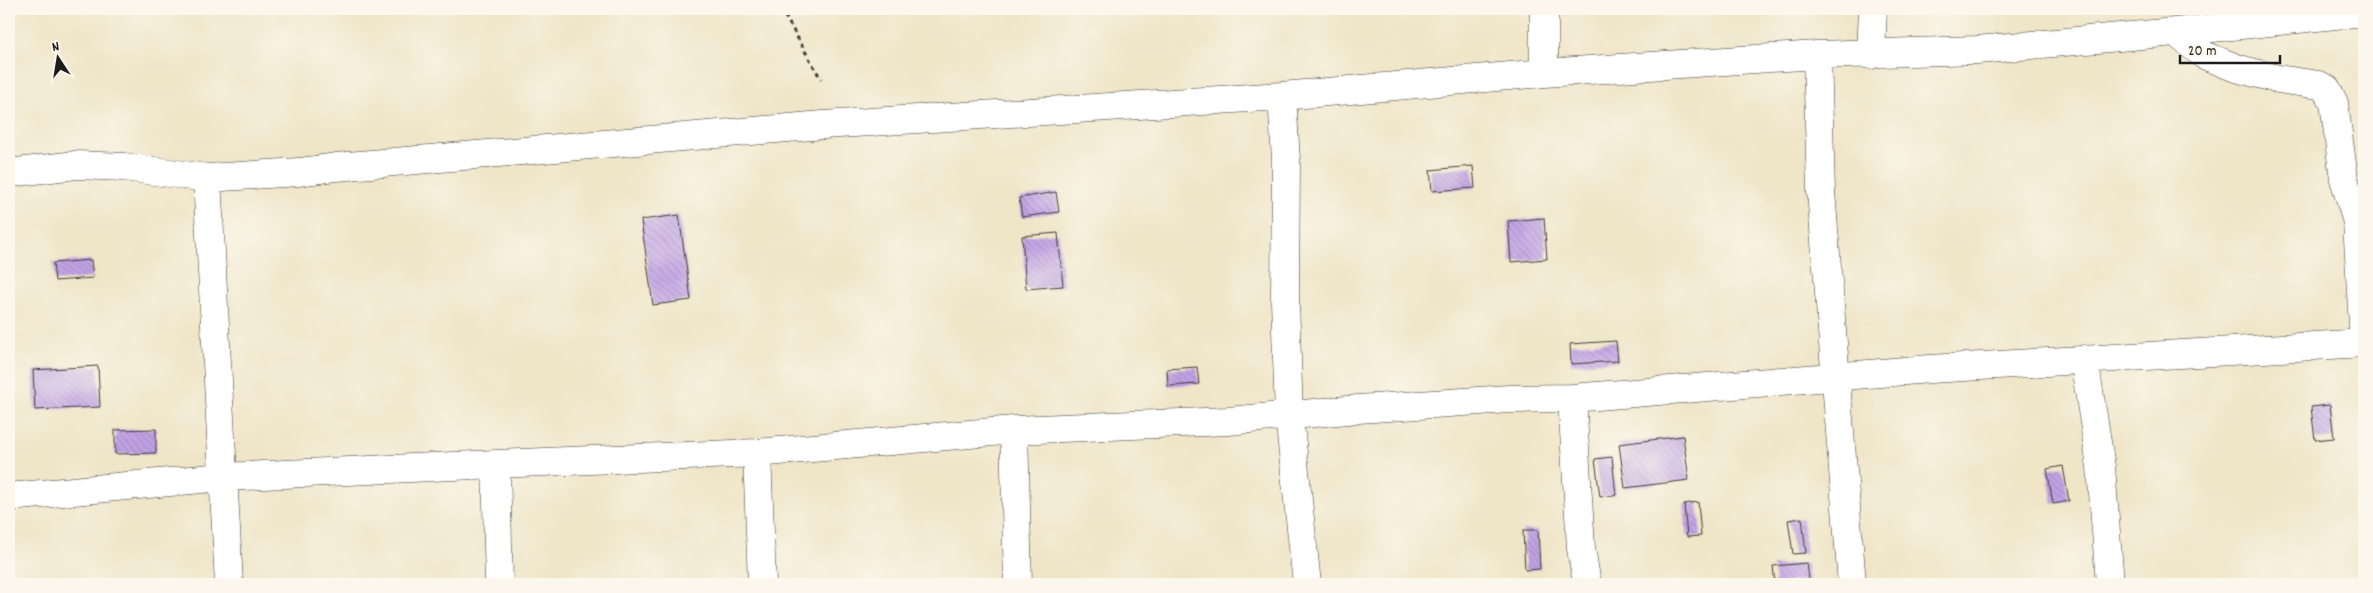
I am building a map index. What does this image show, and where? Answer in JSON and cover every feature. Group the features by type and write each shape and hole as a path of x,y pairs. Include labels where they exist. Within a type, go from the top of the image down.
{"street":[{"path":"1544,9 1544,73"},
{"path":"1871,54 1873,9"},
{"path":"9,173 76,164 124,167 207,178 299,172 336,167 823,125 1282,96 1544,73 1818,55 1977,50 2176,32 2364,12"},
{"path":"2176,32 2204,55 2236,68 2278,79 2313,84 2327,89 2334,103 2344,179 2357,222 2364,347"},
{"path":"1818,55 1822,192 1852,584"},
{"path":"1282,96 1286,160 1285,301 1289,416 1307,584"},
{"path":"207,178 229,584"},
{"path":"9,497 223,477 757,453 1014,430 1228,421 1490,401 1572,398 1836,375 2364,343"},
{"path":"2084,359 2101,467 2110,584"},
{"path":"1572,398 1581,548 1587,584"},
{"path":"1014,430 1018,584"},
{"path":"757,453 762,584"},
{"path":"496,464 499,584"}],"path":[{"path":"781,9 821,80"}],"building":[{"path":"1473,166 1475,188 1432,191 1430,170"},
{"path":"1056,192 1059,212 1022,217 1019,198"},
{"path":"679,215 691,300 653,305 641,220"},
{"path":"1544,218 1547,259 1511,262 1508,221"},
{"path":"1058,233 1063,286 1026,289 1022,236"},
{"path":"91,260 93,278 55,281 53,263"},
{"path":"1616,341 1618,361 1571,364 1570,344"},
{"path":"98,366 100,407 35,410 33,370"},
{"path":"1197,367 1199,384 1168,386 1167,369"},
{"path":"2330,405 2334,438 2315,440 2311,407"},
{"path":"156,429 156,453 115,454 115,430"},
{"path":"1683,436 1689,480 1625,488 1619,444"},
{"path":"1612,457 1616,495 1600,497 1595,459"},
{"path":"2063,466 2069,501 2053,504 2047,469"},
{"path":"1698,502 1701,536 1687,537 1684,504"},
{"path":"1802,518 1806,553 1793,554 1788,520"},
{"path":"1523,530 1538,530 1540,569 1525,570"},
{"path":"1807,563 1809,580 1775,584 1773,566"}]}
